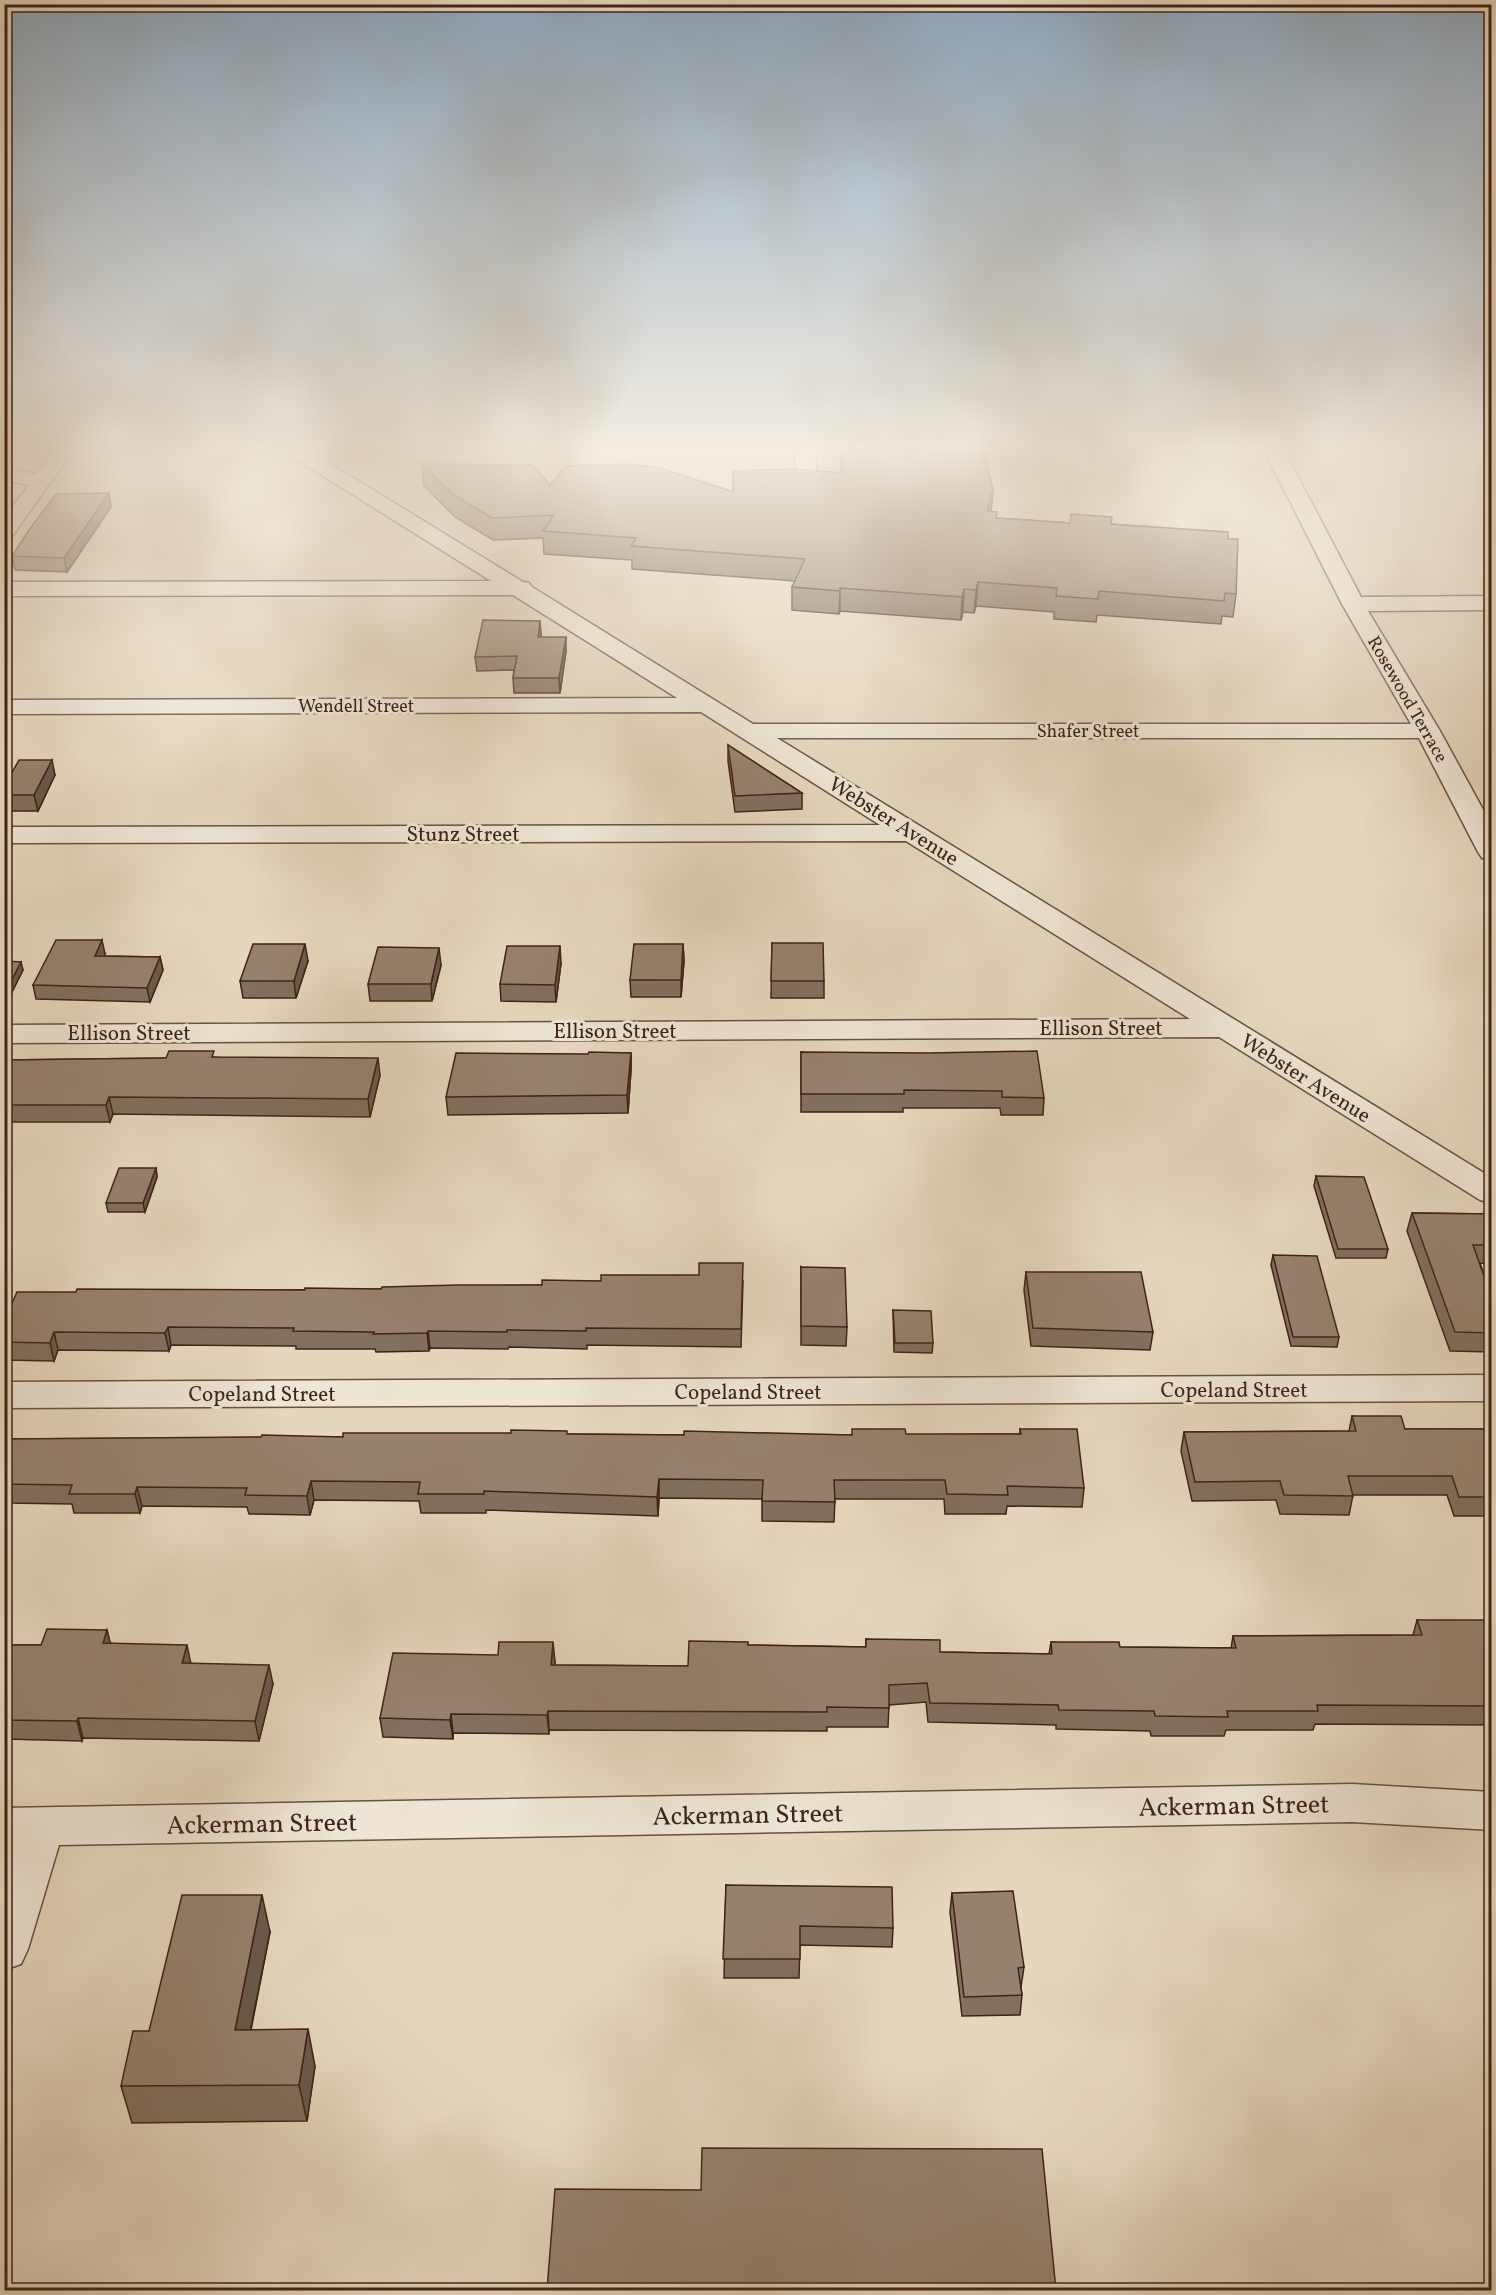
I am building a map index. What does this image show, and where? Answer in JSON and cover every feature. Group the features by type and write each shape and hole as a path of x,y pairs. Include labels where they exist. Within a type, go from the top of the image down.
{"street":[{"name":"Webster Avenue","path":"470,557 1491,1193"},
{"name":"Rosewood Terrace","path":"1329,557 1353,604 1428,731 1491,852"},
{"path":"4,589 520,588"},
{"path":"1353,604 1491,603"},
{"name":"Wendell Street","path":"4,707 707,705"},
{"name":"Shafer Street","path":"748,731 1428,731"},
{"name":"Stunz Street","path":"13,835 914,833"},
{"name":"Ellison Street","path":"4,1034 1226,1028"},
{"name":"Copeland Street","path":"4,1395 1491,1389"},
{"name":"Ackerman Street","path":"23,1827 1352,1803 1491,1811"},
{"path":"4,1949 23,1827"}],"building":[{"path":"780,557 1237,557 1236,594 1225,593 1224,601 1099,591 1098,599 1056,596 1057,588 978,582 976,590 964,589 962,597 840,588 840,591 792,587 805,559"},
{"path":"483,620 540,621 538,637 566,637 559,678 513,678 517,656 475,657"},
{"path":"728,745 802,793 735,796"},
{"path":"19,760 52,760 34,795 4,795 4,787"},
{"path":"56,940 102,940 95,956 160,957 147,988 33,985"},
{"path":"772,943 823,943 824,981 771,981"},
{"path":"253,944 305,944 294,981 240,981"},
{"path":"634,944 683,944 681,980 630,980"},
{"path":"507,946 560,946 555,985 500,984"},
{"path":"378,947 439,948 431,984 368,984"},
{"path":"4,961 21,962 5,993 4,993"},
{"path":"169,1051 214,1051 212,1057 378,1058 368,1099 109,1097 106,1105 4,1105 4,1060 166,1058"},
{"path":"1037,1051 1044,1098 1002,1097 1002,1091 904,1090 904,1094 801,1094 801,1052"},
{"path":"589,1052 631,1053 627,1095 446,1097 456,1053 588,1054"},
{"path":"119,1168 156,1168 143,1203 106,1203"},
{"path":"1316,1176 1364,1177 1388,1249 1338,1249"},
{"path":"1412,1213 1491,1214 1491,1245 1473,1245 1491,1296 1491,1333 1455,1332"},
{"path":"1273,1255 1317,1256 1339,1337 1293,1337"},
{"path":"699,1263 743,1263 741,1329 586,1328 586,1331 428,1331 427,1333 373,1334 374,1332 293,1331 294,1328 168,1327 165,1333 54,1332 50,1343 4,1342 4,1321 17,1292 76,1292 77,1289 305,1290 305,1288 381,1289 382,1287 458,1285 542,1285 542,1280 601,1281 601,1275 699,1275"},
{"path":"801,1267 845,1268 847,1327 801,1326"},
{"path":"1026,1272 1141,1272 1153,1332 1033,1328"},
{"path":"893,1310 931,1311 933,1343 895,1343"},
{"path":"1352,1416 1401,1416 1405,1429 1491,1429 1491,1497 1459,1497 1452,1476 1348,1476 1353,1496 1284,1495 1280,1481 1195,1482 1184,1432 1356,1431"},
{"path":"852,1429 905,1429 906,1434 1021,1434 1020,1429 1077,1429 1084,1488 1007,1486 1008,1495 947,1494 945,1480 834,1480 835,1502 762,1501 763,1480 659,1479 657,1497 484,1491 484,1494 418,1494 420,1482 311,1481 307,1496 245,1495 247,1488 137,1487 135,1494 69,1494 72,1485 4,1484 4,1439 261,1437 262,1435 343,1437 343,1433 511,1433 511,1430 567,1431 567,1434 684,1435 684,1431 852,1435"},
{"path":"1417,1620 1487,1620 1491,1633 1491,1706 1317,1705 1318,1711 1227,1711 1228,1717 1155,1716 1154,1711 1059,1710 1058,1705 930,1703 927,1683 889,1685 889,1708 827,1707 827,1712 548,1711 547,1715 451,1714 450,1720 380,1718 393,1653 498,1655 499,1642 553,1642 551,1665 688,1666 689,1641 748,1642 748,1645 866,1647 866,1639 940,1640 940,1652 1052,1654 1051,1642 1119,1642 1120,1647 1236,1648 1233,1636 1422,1635"},
{"path":"47,1629 107,1630 103,1643 187,1645 182,1663 269,1665 255,1721 78,1718 77,1721 4,1720 4,1645 41,1645"},
{"path":"726,1885 892,1887 893,1928 800,1926 800,1959 723,1959"},
{"path":"1013,1891 1024,1967 1018,1968 1022,1995 964,1997 952,1893"},
{"path":"182,1895 262,1895 235,2030 308,2029 299,2085 121,2086 133,2031 149,2031"},
{"path":"702,2148 1042,2149 1056,2290 547,2290 555,2189 701,2190"}]}
